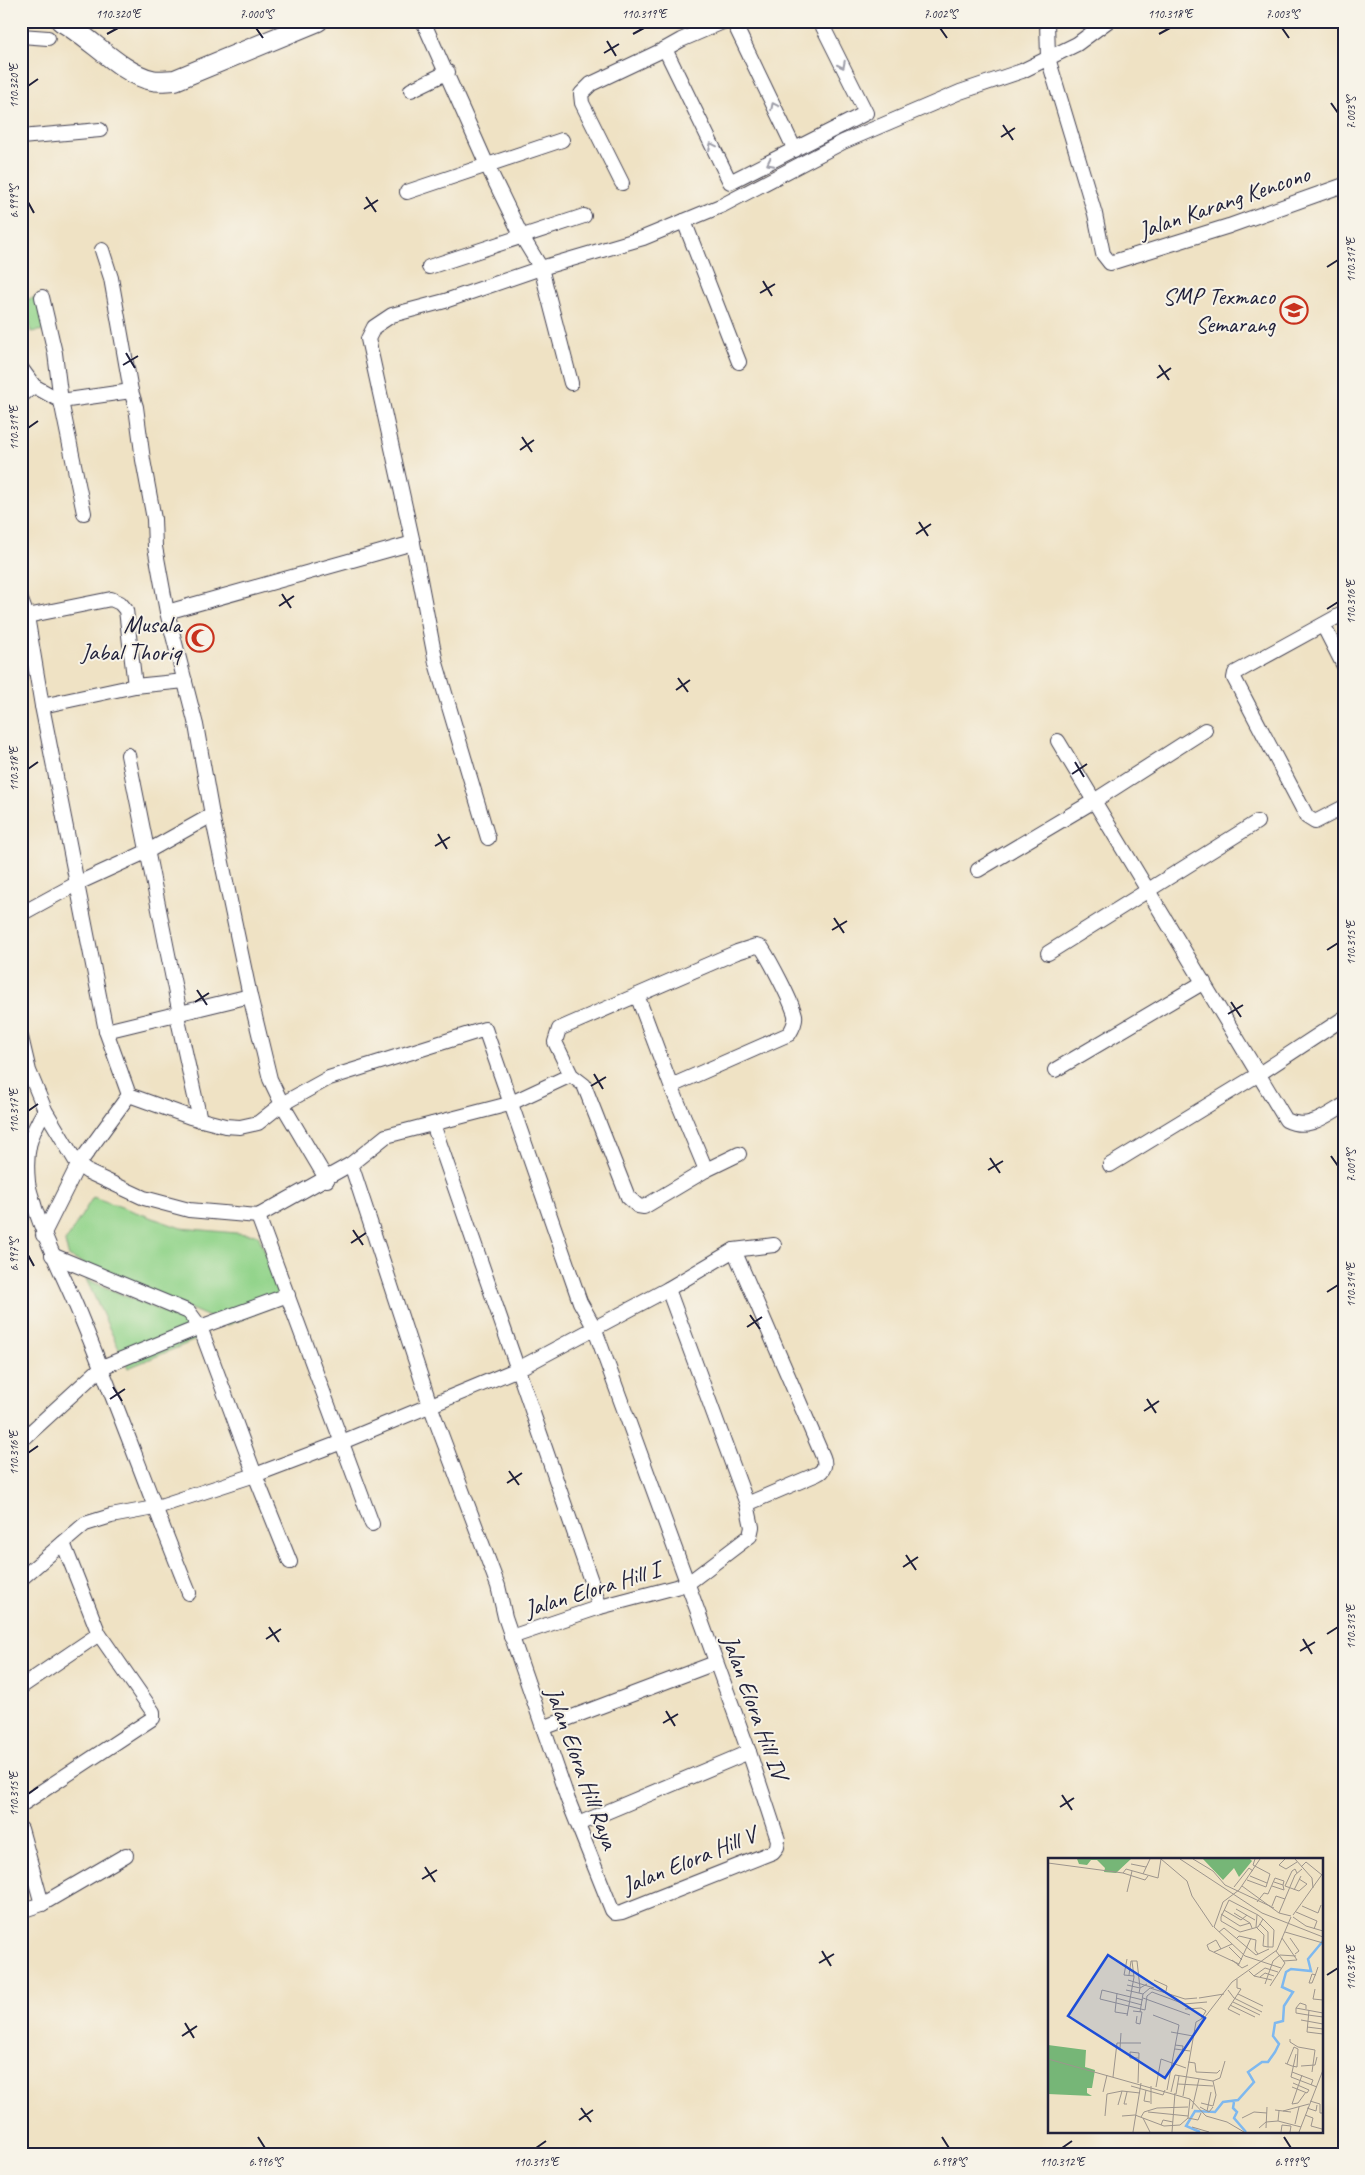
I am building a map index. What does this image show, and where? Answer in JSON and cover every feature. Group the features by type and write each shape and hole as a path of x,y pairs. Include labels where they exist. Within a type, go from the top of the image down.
{"street":[{"path":"62,21 77,30 139,77 154,81 175,80 318,21"},
{"path":"423,21 448,72 487,164 522,235 541,268 571,383"},
{"path":"622,183 582,103 581,94 591,84 681,40 725,21"},
{"path":"733,21 795,150"},
{"path":"666,49 730,182 866,113 820,21"},
{"path":"1047,21 1048,58"},
{"path":"488,838 436,663 413,543 368,339 374,327 392,315 445,301 541,268 643,238 723,205 843,142 960,92 1022,71 1077,44 1108,21"},
{"path":"21,36 48,38"},
{"name":"Jalan Karang Kencono","path":"1048,58 1104,254 1110,263 1229,226 1344,185"},
{"path":"411,90 448,72"},
{"path":"21,137 100,130"},
{"path":"407,192 562,140"},
{"path":"429,267 584,216"},
{"path":"684,221 739,362"},
{"path":"102,250 110,278 131,391 136,407 154,519 155,546 167,612 196,725 212,815 250,996 270,1079 282,1104 327,1180"},
{"path":"42,297 55,353 61,401 84,513"},
{"path":"21,368 34,386 61,401 131,391"},
{"path":"21,396 34,386"},
{"path":"167,612 413,543"},
{"path":"27,616 111,599 120,603 126,610 135,686"},
{"path":"21,600 27,616 27,652 42,706 106,1031 129,1095"},
{"path":"1344,613 1235,673 1234,678 1307,817 1315,822 1344,807"},
{"path":"1323,625 1344,666"},
{"path":"42,706 135,686 185,681"},
{"path":"978,870 1094,801 1205,730"},
{"path":"1058,741 1286,1120 1295,1124 1312,1123 1344,1105"},
{"path":"128,755 200,1120"},
{"path":"21,914 76,884 148,851 212,815"},
{"path":"1048,953 1257,822"},
{"path":"671,1086 789,1034 794,1027 795,1016 770,960 762,948 756,946 737,952 559,1029 555,1035 555,1042 571,1075 584,1086 628,1197 638,1206 644,1208 706,1170 739,1154"},
{"path":"1055,1070 1204,982"},
{"path":"637,995 671,1086 706,1170"},
{"path":"106,1031 179,1015 250,996"},
{"path":"1110,1165 1259,1074 1344,1018"},
{"name":"Jalan Elora Hill IV","path":"282,1104 330,1078 485,1029 580,1302 594,1327 749,1752 776,1834 777,1847"},
{"path":"21,1037 29,1071 45,1110 78,1165 88,1172 144,1198 188,1210 258,1216 327,1180 351,1164 386,1136 510,1104 571,1075"},
{"path":"129,1095 200,1120 225,1126 240,1127 258,1123 282,1104"},
{"path":"43,1235 78,1165 129,1095"},
{"path":"45,1110 32,1132 27,1156 28,1184 43,1235 74,1299 102,1367 154,1508 189,1593"},
{"path":"433,1124 600,1607"},
{"name":"Jalan Elora Hill Raya","path":"351,1164 430,1405 498,1586 511,1637 543,1728 606,1899 615,1913"},
{"path":"258,1216 372,1524"},
{"path":"21,1578 85,1524 111,1516 154,1508 255,1475 342,1442 518,1369 668,1289 734,1250 774,1245"},
{"path":"734,1250 825,1465 821,1472 747,1504"},
{"path":"52,1255 189,1312 200,1327 255,1475 290,1562"},
{"path":"668,1289 747,1504 752,1527 750,1536 687,1584"},
{"path":"21,1441 102,1367 200,1327 288,1295"},
{"path":"21,1805 152,1718 153,1712 99,1634 63,1543"},
{"name":"Jalan Elora Hill I","path":"511,1637 600,1607 687,1584"},
{"path":"21,1687 99,1634"},
{"path":"543,1728 715,1663"},
{"path":"578,1824 749,1752"},
{"path":"21,1829 42,1904"},
{"name":"Jalan Elora Hill V","path":"615,1913 622,1912 773,1852 777,1847"},
{"path":"21,1911 42,1904 126,1855"}],"green space":[{"path":"38,297 45,330 31,332 25,300"},
{"path":"93,1197 181,1228 258,1235 286,1301 228,1325 69,1257 65,1242"},
{"path":"86,1279 191,1324 198,1339 128,1368"}],"place":[{"name":"SMP Texmaco Semarang","path":"1294,310"},
{"name":"Musala Jabal Thoriq","path":"200,638"}]}
